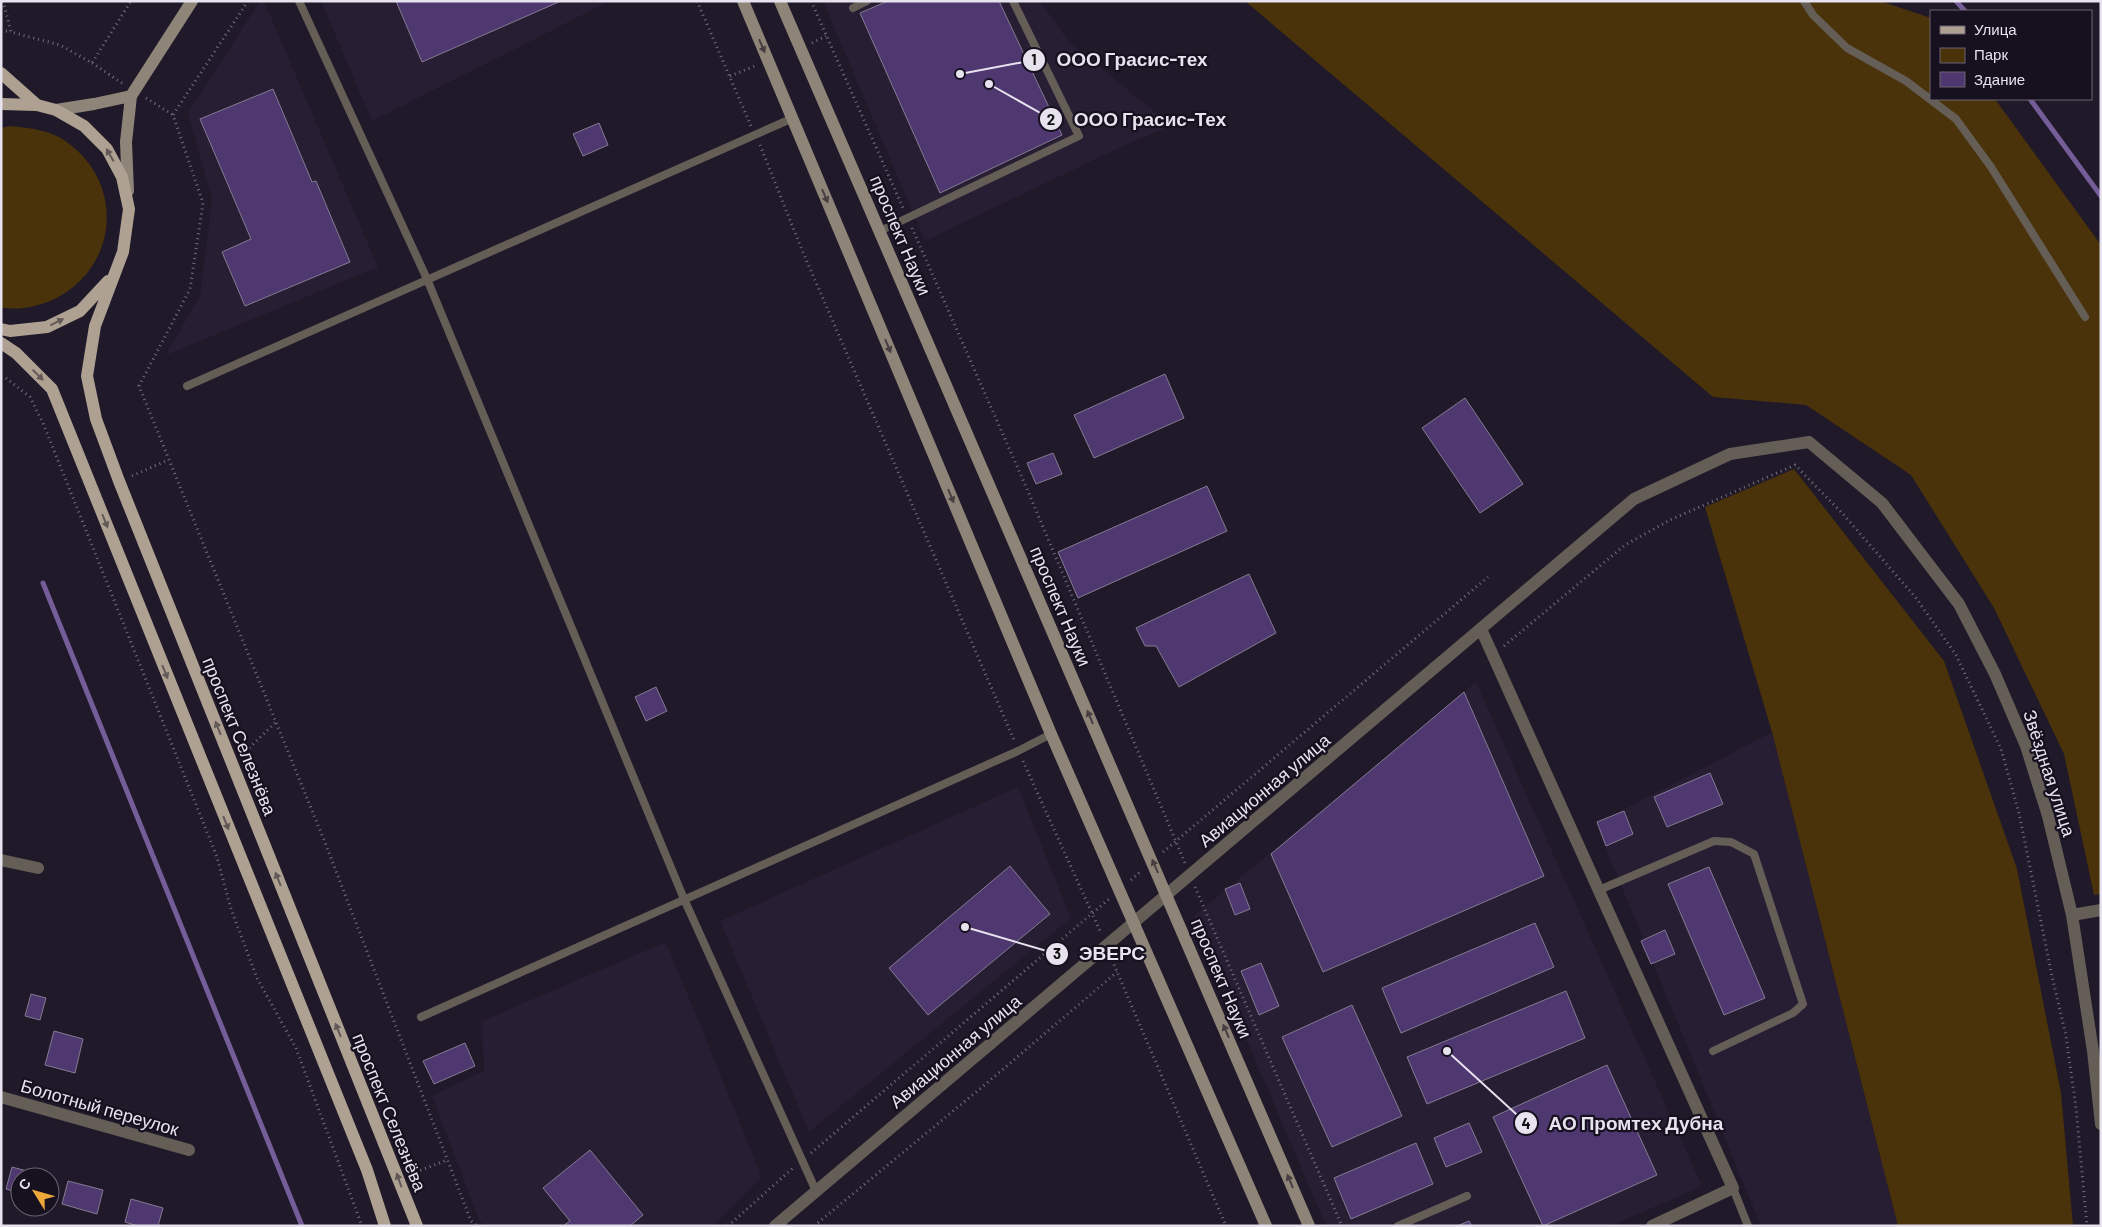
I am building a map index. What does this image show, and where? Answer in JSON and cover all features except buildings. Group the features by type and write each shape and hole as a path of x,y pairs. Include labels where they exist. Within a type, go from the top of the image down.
{"main road":[{"name":"проспект Селезнёва","path":"1,73 37,105"},
{"name":"проспект Селезнёва","path":"1,104 37,105 56,110 84,126 107,149 122,177 129,209 123,252 95,326 87,376 96,419 119,482 417,1226"},
{"name":"проспект Селезнёва","path":"1,329 10,331 46,327 80,310 106,285 123,252"},
{"path":"1,343 16,353 52,389 363,1161 384,1226"}],"street":[{"path":"129,209 126,142 131,96 192,1"},
{"path":"743,1 1051,734 1266,1226"},
{"name":"проспект Науки","path":"780,1 1168,894 1309,1226"},
{"path":"56,110 131,96"},
{"name":"Авиационная улица","path":"775,1226 1634,499 1730,454 1808,442"},
{"name":"Звёздная улица","path":"1808,442 1882,503 1959,604 1995,674 2026,746 2048,816 2072,914 2101,1124"},
{"path":"1481,629 1733,1188 1652,1226"},
{"path":"1,860 38,868"},
{"path":"2072,914 2101,910"},
{"name":"Болотный переулок","path":"1,1098 189,1150"}],"lane":[{"path":"299,1 427,279 684,899 816,1191"},
{"path":"852,8 867,1"},
{"path":"880,231 1079,136 1013,1"},
{"path":"1804,1 1813,15 1847,48 1906,81 1930,99"},
{"path":"1931,100 1956,119 1991,167 2085,317"},
{"path":"187,386 793,118"},
{"path":"421,1017 1018,751 1051,734"},
{"path":"1598,890 1714,841 1731,842 1754,854 1803,1004 1793,1013 1713,1051"},
{"path":"1733,1188 1748,1226"},
{"path":"1398,1226 1467,1196"}],"path":[{"path":"4,1 11,32"},
{"path":"1,30 60,44 92,63 131,1"},
{"path":"248,1 174,115 203,203 190,289 139,386 324,840 471,1221 477,1226"},
{"path":"697,1 1018,751 1106,946 1226,1226"},
{"path":"811,1 1027,489 1190,875 1342,1226"},
{"path":"1,378 6,378 30,397 43,423 217,857 230,909 257,978 296,1048 362,1226"},
{"path":"1493,655 1625,545 1670,520 1795,466 1843,514 1916,598 1956,655 2001,749 2019,812 2066,1036 2076,1108 2087,1226"},
{"path":"814,1226 981,1088 1117,972"}],"shaded area":[{"path":"260,1 264,1 378,267 166,355 200,295 212,199 188,113"},
{"path":"321,1 610,1 372,121"},
{"path":"823,1 1040,1 1069,42 1172,126 1127,144 925,241"},
{"path":"1476,682 1702,1186 1611,1226 1326,1226 1194,916"},
{"path":"1772,732 1898,1226 1761,1226 1596,824"},
{"path":"1018,787 1071,918 809,1132 720,921"},
{"path":"666,942 762,1177 713,1226 486,1226 480,1222 432,1096 484,1071 482,1021"}],"green space":[{"path":"1245,1 1880,1 1930,18 1930,100 1996,100 2101,245 2101,894 2094,895 2064,754 1994,608 1911,475 1806,405 1713,397"},
{"path":"10,126 48,132 68,143 87,161 100,182 106,204 106,227 101,250 89,270 72,288 50,301 32,307 1,307 1,128"},
{"path":"1794,469 1944,661 2017,869 2061,1093 2073,1226 1898,1226 1772,732 1705,507"}],"waterway":[{"path":"1956,1 1964,10"},
{"path":"2031,100 2101,196"},
{"path":"43,583 302,1226"}],"place":[{"name":"ООО Грасис-тех","path":"960,74"},
{"name":"ООО Грасис-Тех","path":"989,84"},
{"name":"ЭВЕРС","path":"965,927"},
{"name":"АО Промтех Дубна","path":"1447,1051"}]}
